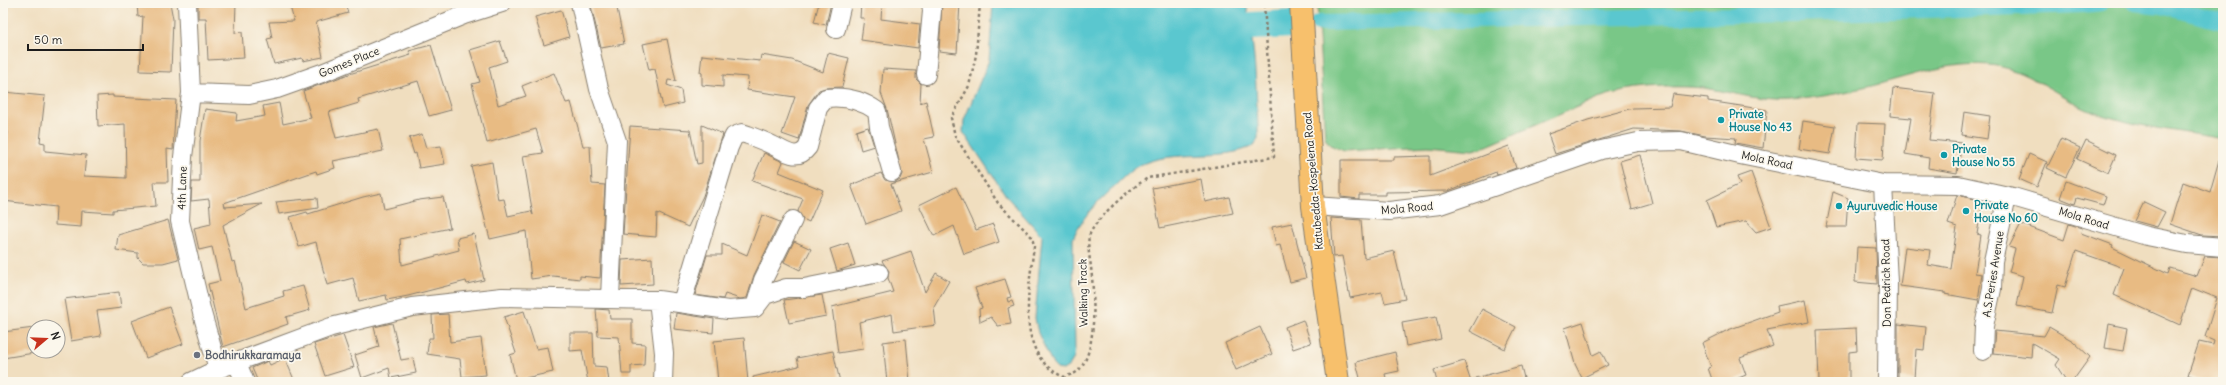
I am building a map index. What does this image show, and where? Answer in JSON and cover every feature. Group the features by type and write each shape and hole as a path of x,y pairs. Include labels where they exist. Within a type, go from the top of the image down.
{"main road":[{"name":"Katubedda-Kospelena Road","path":"1301,3 1313,206 1338,382"}],"street":[{"name":"4th Lane","path":"188,3 191,93 183,157 180,221 202,313 218,370"},
{"name":"Gomes Place","path":"191,93 249,94 277,89 322,73 464,15 502,3"},
{"path":"580,3 599,89 617,142 610,298"},
{"path":"836,29 842,3"},
{"path":"926,75 932,11 931,3"},
{"path":"682,302 729,147 734,136 742,133 748,134 788,154 796,155 804,152 808,147 818,108 826,98 840,97 868,104 877,111 892,172"},
{"name":"Mola Road","path":"1313,206 1389,211 1440,205 1601,150 1638,142 1680,141 1740,155 1883,184 1958,185 2147,236 2187,244 2223,248"},
{"name":"Don Pedrick Road","path":"1883,184 1888,282 1887,382"},
{"name":"A.S.Peries Avenue","path":"1984,351 1984,326 1992,290 1993,261 2007,197"},
{"path":"755,308 762,280 793,220"},
{"path":"191,382 237,362 331,327 412,307 502,297 610,298 682,302 728,310 755,308 765,295 786,288 804,288 879,273"},
{"path":"658,300 664,353 663,382"},
{"path":"237,362 245,382"}],"path":[{"name":"Walking Track","path":"980,3 976,55 969,86 951,118 955,136 998,203 1032,237 1034,246 1027,304 1031,340 1051,371 1064,377 1078,372 1088,356 1093,321 1093,280 1088,238 1094,227 1133,186 1148,178 1274,157 1264,3"}],"green space":[{"path":"1317,3 2223,3 2223,139 2139,125 2105,116 2078,105 2022,74 1997,66 1979,64 1943,68 1846,92 1790,100 1768,100 1691,87 1636,89 1598,98 1487,146 1473,150 1428,146 1344,151 1330,145 1325,138"}],"water":[{"path":"993,3 1246,3 1253,50 1257,97 1258,138 1255,145 1228,153 1168,157 1140,165 1128,173 1094,206 1079,226 1073,239 1075,348 1074,358 1069,366 1063,370 1057,369 1053,365 1038,333 1035,318 1042,236 1007,197 963,132 964,120 989,60"}],"building":[{"path":"137,3 170,3 173,19 171,72 140,71 143,16 138,17"},
{"path":"198,3 236,3 235,33 242,32 244,58 208,60 206,18 198,18"},
{"path":"289,3 345,3 348,13 316,22 323,57 303,61 302,58 274,64 267,39 272,38 269,22 294,21"},
{"path":"604,3 616,3 624,44 601,48 591,6"},
{"path":"819,3 831,3 826,25 814,22"},
{"path":"861,3 882,4 881,19 920,24 918,48 861,40 864,18 860,18"},
{"path":"942,3 960,3 957,53 939,51"},
{"path":"561,10 569,37 544,45 535,17"},
{"path":"667,39 676,81 668,80 667,85 681,90 683,103 663,108 655,69 649,70 643,44"},
{"path":"500,41 507,61 489,67 498,105 526,96 522,86 554,73 566,103 571,102 583,146 590,146 592,184 605,185 600,278 580,276 580,279 553,276 531,279 526,231 490,239 471,166 492,162 498,200 504,199 508,216 531,211 533,215 523,156 543,153 536,129 487,143 472,84 480,82 470,50"},
{"path":"431,45 451,110 429,116 418,81 358,99 359,103 329,112 336,138 378,129 383,151 333,161 335,168 317,174 316,171 224,203 225,207 262,204 223,225 232,262 235,261 246,308 284,296 283,291 303,286 310,310 286,317 288,324 223,347 208,284 220,281 212,247 199,250 194,228 211,224 209,199 191,201 192,182 200,182 200,141 205,109 237,113 236,121 265,116 263,106 279,103 283,124 311,118 303,91 346,75 411,55 409,51"},
{"path":"828,53 849,58 842,87 825,88 819,90 808,105 799,140 782,134 795,97 747,90 748,77 723,75 723,87 702,85 702,73 700,72 702,55 760,61 761,55 792,60 823,72"},
{"path":"883,69 916,71 916,79 921,84 920,103 926,101 934,137 924,139 933,172 891,184 901,211 866,224 851,185 881,173 885,180 895,182 900,179 902,174 887,109 881,93"},
{"path":"1893,88 1935,93 1929,140 1962,143 1957,173 1928,168 1929,158 1905,154 1911,118 1890,116"},
{"path":"4,92 45,96 40,142 45,143 45,151 86,155 84,176 126,178 125,124 98,126 97,96 113,95 113,97 176,100 173,150 167,149 168,182 154,182 156,206 113,210 113,213 82,211 81,227 55,225 56,207 3,201 3,172 8,132 3,132"},
{"path":"1673,94 1708,98 1708,101 1767,110 1763,148 1735,143 1736,138 1705,136 1681,131 1634,129 1555,154 1548,134 1588,120 1633,108 1670,107"},
{"path":"1964,112 1990,116 1987,139 1961,135"},
{"path":"1803,121 1835,126 1830,154 1799,149"},
{"path":"1858,123 1885,124 1883,160 1856,158"},
{"path":"702,125 723,134 703,196 688,227 657,213 656,237 623,234 630,126 690,130 697,164 702,163"},
{"path":"868,127 874,146 861,150 856,131"},
{"path":"422,134 426,148 441,146 445,164 419,168 416,153 414,154 409,138"},
{"path":"2061,139 2080,148 2066,177 2047,168"},
{"path":"2086,140 2116,155 2108,173 2077,159"},
{"path":"1509,146 1516,168 1497,175 1496,172 1448,191 1386,192 1386,195 1359,195 1359,199 1341,197 1341,160 1394,160 1394,157 1430,156 1430,176"},
{"path":"764,153 783,162 779,172 823,190 809,222 803,219 798,211 803,199 752,181"},
{"path":"2029,154 2047,162 2037,187 2019,179"},
{"path":"1640,155 1652,203 1632,209 1620,161"},
{"path":"2219,160 2223,160 2223,236 2202,235 2170,224 2183,182 2210,192"},
{"path":"1751,172 1771,227 1756,232 1746,221 1716,227 1707,200 1740,184 1737,177"},
{"path":"1201,179 1205,202 1229,197 1233,213 1160,228 1152,188"},
{"path":"2066,181 2106,196 2103,205 2077,198 2075,204 2060,198"},
{"path":"956,187 976,230 993,224 999,242 964,254 954,226 934,236 919,205"},
{"name":"Ayuruvedic House","path":"1833,192 1848,198 1846,227 1826,227"},
{"path":"381,193 384,209 419,200 443,197 450,228 400,239 402,265 459,250 457,238 474,234 484,280 467,284 466,281 387,300 386,295 359,301 353,278 327,285 316,242 299,247 290,217 307,212 308,214"},
{"path":"1957,195 1983,201 1977,234 1981,235 1975,273 1982,274 1978,300 1945,294 1945,292 1900,286 1905,247 1930,250 1928,265 1951,269 1957,227 1948,224"},
{"path":"317,198 318,208 279,214 276,202"},
{"path":"2144,202 2165,212 2157,227 2135,221"},
{"path":"762,215 780,222 754,275 747,298 740,299 725,294 723,299 695,295 707,255 722,255 722,244 747,255"},
{"path":"1331,218 1361,220 1364,258 1394,251 1405,299 1385,303 1382,292 1350,298 1342,256 1334,257"},
{"path":"168,220 178,259 163,263 143,263 138,258 138,253 116,250 118,235"},
{"path":"1292,223 1306,278 1290,282 1280,245 1276,246 1272,227"},
{"path":"2021,224 2064,240 2069,224 2082,228 2081,233 2113,245 2112,247 2168,274 2170,268 2197,276 2205,256 2223,257 2223,382 2209,382 2188,375 2199,342 2213,345 2214,341 2205,337 2217,298 2192,288 2180,325 2114,295 2124,268 2076,251 2065,287 2058,285 2052,313 2017,306 2023,276 2009,272 2015,249 2009,247"},
{"path":"794,241 811,249 800,270 784,262"},
{"path":"848,243 855,265 837,271 830,249"},
{"path":"1857,247 1876,248 1877,284 1855,282"},
{"path":"911,251 925,292 936,273 949,281 934,307 936,325 894,331 892,314 859,322 863,349 838,353 832,307 893,292 888,278 889,271 882,261"},
{"path":"652,258 653,284 621,286 622,260"},
{"path":"1005,279 1011,297 1007,298 1008,302 1012,301 1014,306 1008,308 1011,324 998,326 991,317 980,322 979,309 982,308 975,288"},
{"path":"119,292 121,308 97,311 101,336 71,341 64,299"},
{"path":"822,295 826,316 789,323 784,300"},
{"path":"1805,300 1809,322 1767,330 1773,346 1740,358 1746,375 1729,382 1713,382 1708,368 1711,367 1702,343 1728,330 1778,312 1777,306"},
{"path":"169,307 183,344 146,358 132,321"},
{"path":"596,309 609,310 610,319 632,319 632,343 645,344 644,365 631,366 631,374 622,374 619,337 598,336"},
{"path":"1482,309 1516,327 1505,349 1470,331"},
{"path":"524,311 536,349 548,347 553,372 516,380 510,355 516,353 504,317"},
{"path":"676,313 714,319 713,333 674,329"},
{"path":"448,314 450,342 481,338 486,375 462,377 460,359 427,354 429,338 433,338 432,315"},
{"path":"1436,317 1441,339 1406,346 1402,323"},
{"path":"1303,320 1311,343 1293,349 1285,327"},
{"path":"1583,322 1593,355 1601,351 1608,365 1582,378 1575,364 1565,328"},
{"path":"392,323 401,360 413,358 416,373 391,378 389,368 362,378 355,355 379,347 374,327"},
{"path":"1898,324 1926,327 1924,350 1916,349 1914,379 1898,378"},
{"path":"2109,324 2127,328 2123,351 2105,348"},
{"path":"1260,327 1272,354 1236,370 1225,343"},
{"path":"2049,327 2073,341 2090,357 2072,382 2067,382 2056,365 2060,359 2032,343 2031,357 1993,353 1995,331 2044,336"},
{"path":"1856,328 1857,351 1849,352 1849,382 1819,382 1817,330"},
{"path":"26,329 26,354 3,358 3,332"},
{"path":"570,333 593,333 594,366 607,367 609,382 588,382 582,350 570,351"},
{"path":"343,335 354,367 325,376 314,344"},
{"path":"744,338 748,382 718,382 714,341"},
{"path":"906,339 910,382 887,382 883,342"},
{"path":"833,351 840,382 754,382 753,377 799,366 797,358"},
{"path":"1395,352 1399,371 1385,374 1387,382 1361,382 1356,362"},
{"path":"285,358 295,382 258,382 252,368 268,361 270,365"},
{"path":"1464,361 1471,382 1437,382 1434,370"},
{"path":"1521,366 1525,382 1476,382 1475,378"}],"waterway":[{"path":"1318,23 1795,14 2084,5 2101,3"},
{"path":"2135,3 2161,6 2223,22"},
{"path":"1251,26 1292,24"}],"place":[{"name":"Private House No 43","path":"1721,120"},
{"name":"Private House No 55","path":"1944,155"},
{"name":"Ayuruvedic House","path":"1839,206"},
{"name":"Private House No 60","path":"1966,211"},
{"name":"Bodhirukkaramaya","path":"197,355"}]}
